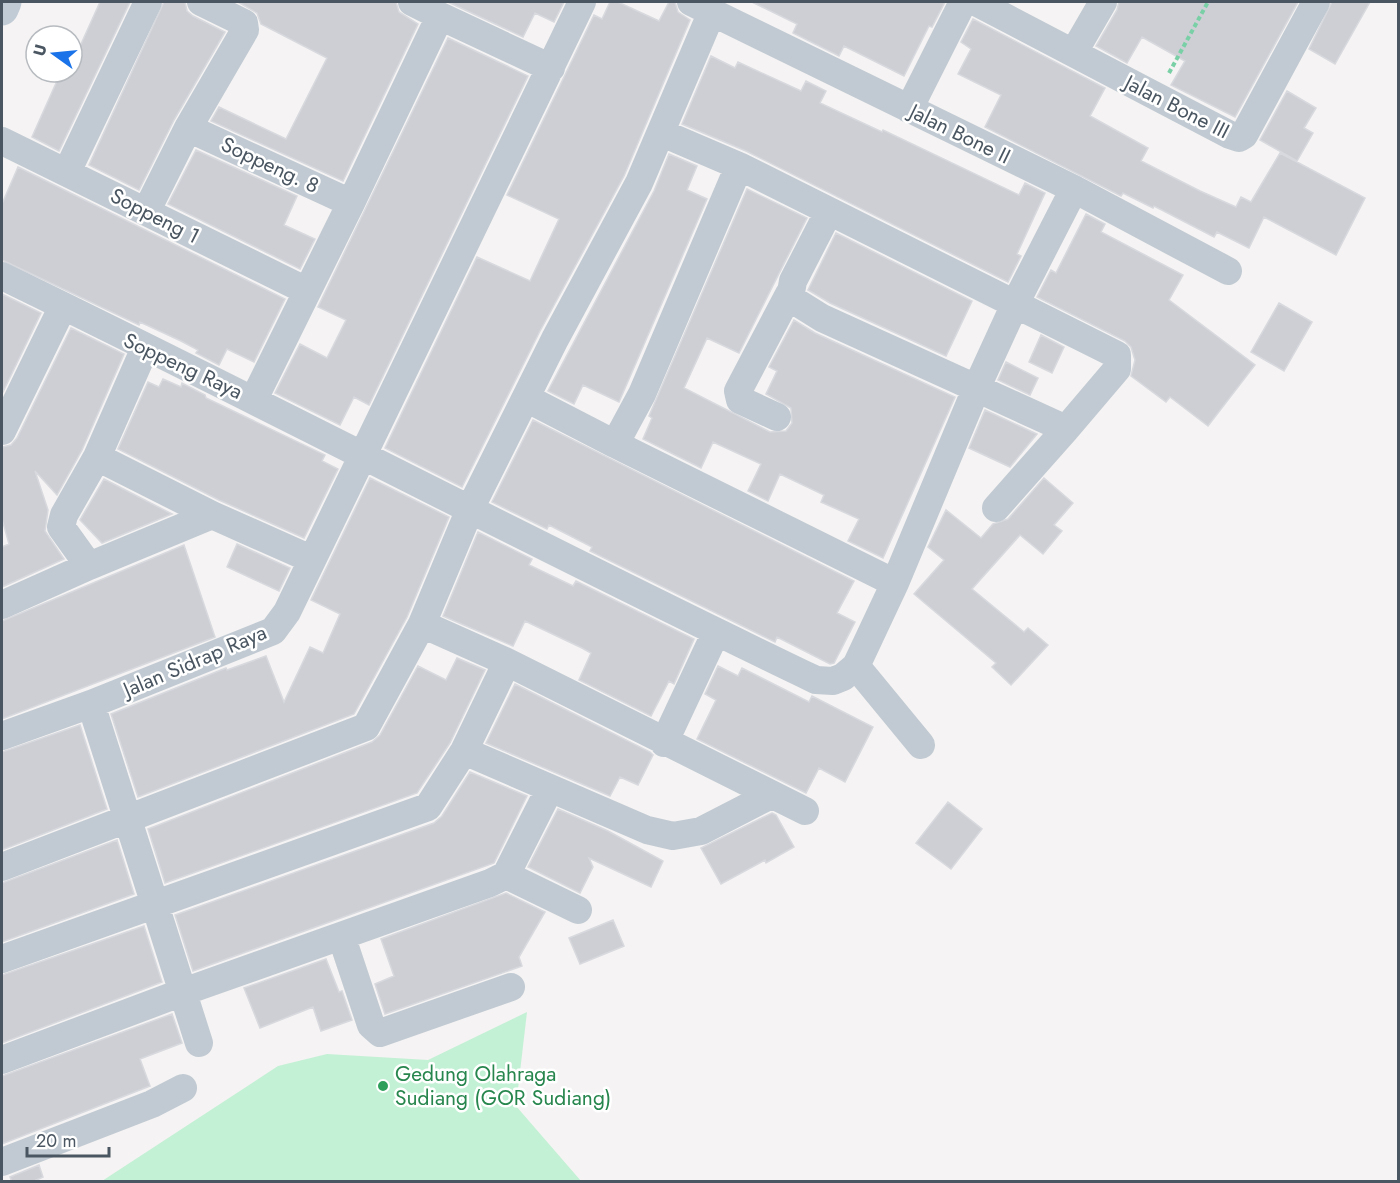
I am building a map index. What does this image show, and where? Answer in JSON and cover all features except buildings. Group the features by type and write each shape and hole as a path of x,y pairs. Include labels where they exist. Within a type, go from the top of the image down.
{"street":[{"path":"2,9 5,2"},
{"path":"67,172 148,2"},
{"path":"146,212 188,128 245,27 244,23 201,2"},
{"path":"412,2 551,68"},
{"name":"Jalan Sidrap Raya","path":"2,736 91,704 273,631 287,612 311,559 364,457 582,2"},
{"path":"909,109 963,2"},
{"name":"Jalan Bone III","path":"976,2 1074,52 1155,98 1239,138 1244,135 1316,2"},
{"path":"1074,52 1102,2"},
{"path":"2,867 127,821 366,727 422,624 470,509 639,183 662,133 701,8"},
{"name":"Jalan Bone II","path":"701,8 1074,189 1228,271"},
{"path":"254,399 440,16"},
{"name":"Soppeng. 8","path":"188,128 351,203"},
{"path":"662,133 740,166 828,213 1118,355 1117,369 996,508"},
{"name":"Soppeng 1","path":"2,141 307,291"},
{"path":"615,444 646,385 740,166"},
{"path":"921,745 856,666 895,583 976,389 1074,189"},
{"path":"777,417 740,400 738,391 828,213"},
{"name":"Soppeng Raya","path":"2,276 145,348 254,399 364,457 816,680 833,681 843,677 856,666"},
{"path":"789,294 798,305 822,318 1066,429"},
{"path":"2,431 63,306"},
{"path":"89,566 61,527 64,515 97,457 145,348"},
{"path":"526,398 895,583"},
{"path":"97,457 212,515 311,559"},
{"path":"2,605 212,515"},
{"path":"422,624 507,662 664,743 806,811"},
{"path":"664,743 716,632"},
{"path":"2,959 153,903 428,807 464,751 507,662"},
{"path":"91,704 199,1043"},
{"path":"464,751 549,790 647,830 673,836 700,831 771,795"},
{"path":"2,1060 183,992 342,938 490,883 506,875 549,790"},
{"path":"506,875 578,910"},
{"path":"342,938 371,1025 380,1033 511,987"},
{"path":"2,1162 152,1104 183,1088"}],"path":[{"path":"1155,98 1208,2"}],"green space":[{"name":"Gedung Olahraga Sudiang (GOR Sudiang)","path":"527,1012 516,1106 581,1181 102,1181 278,1066 327,1054 428,1060"}],"place":[{"name":"Gedung Olahraga Sudiang (GOR Sudiang)","path":"383,1086"}]}
